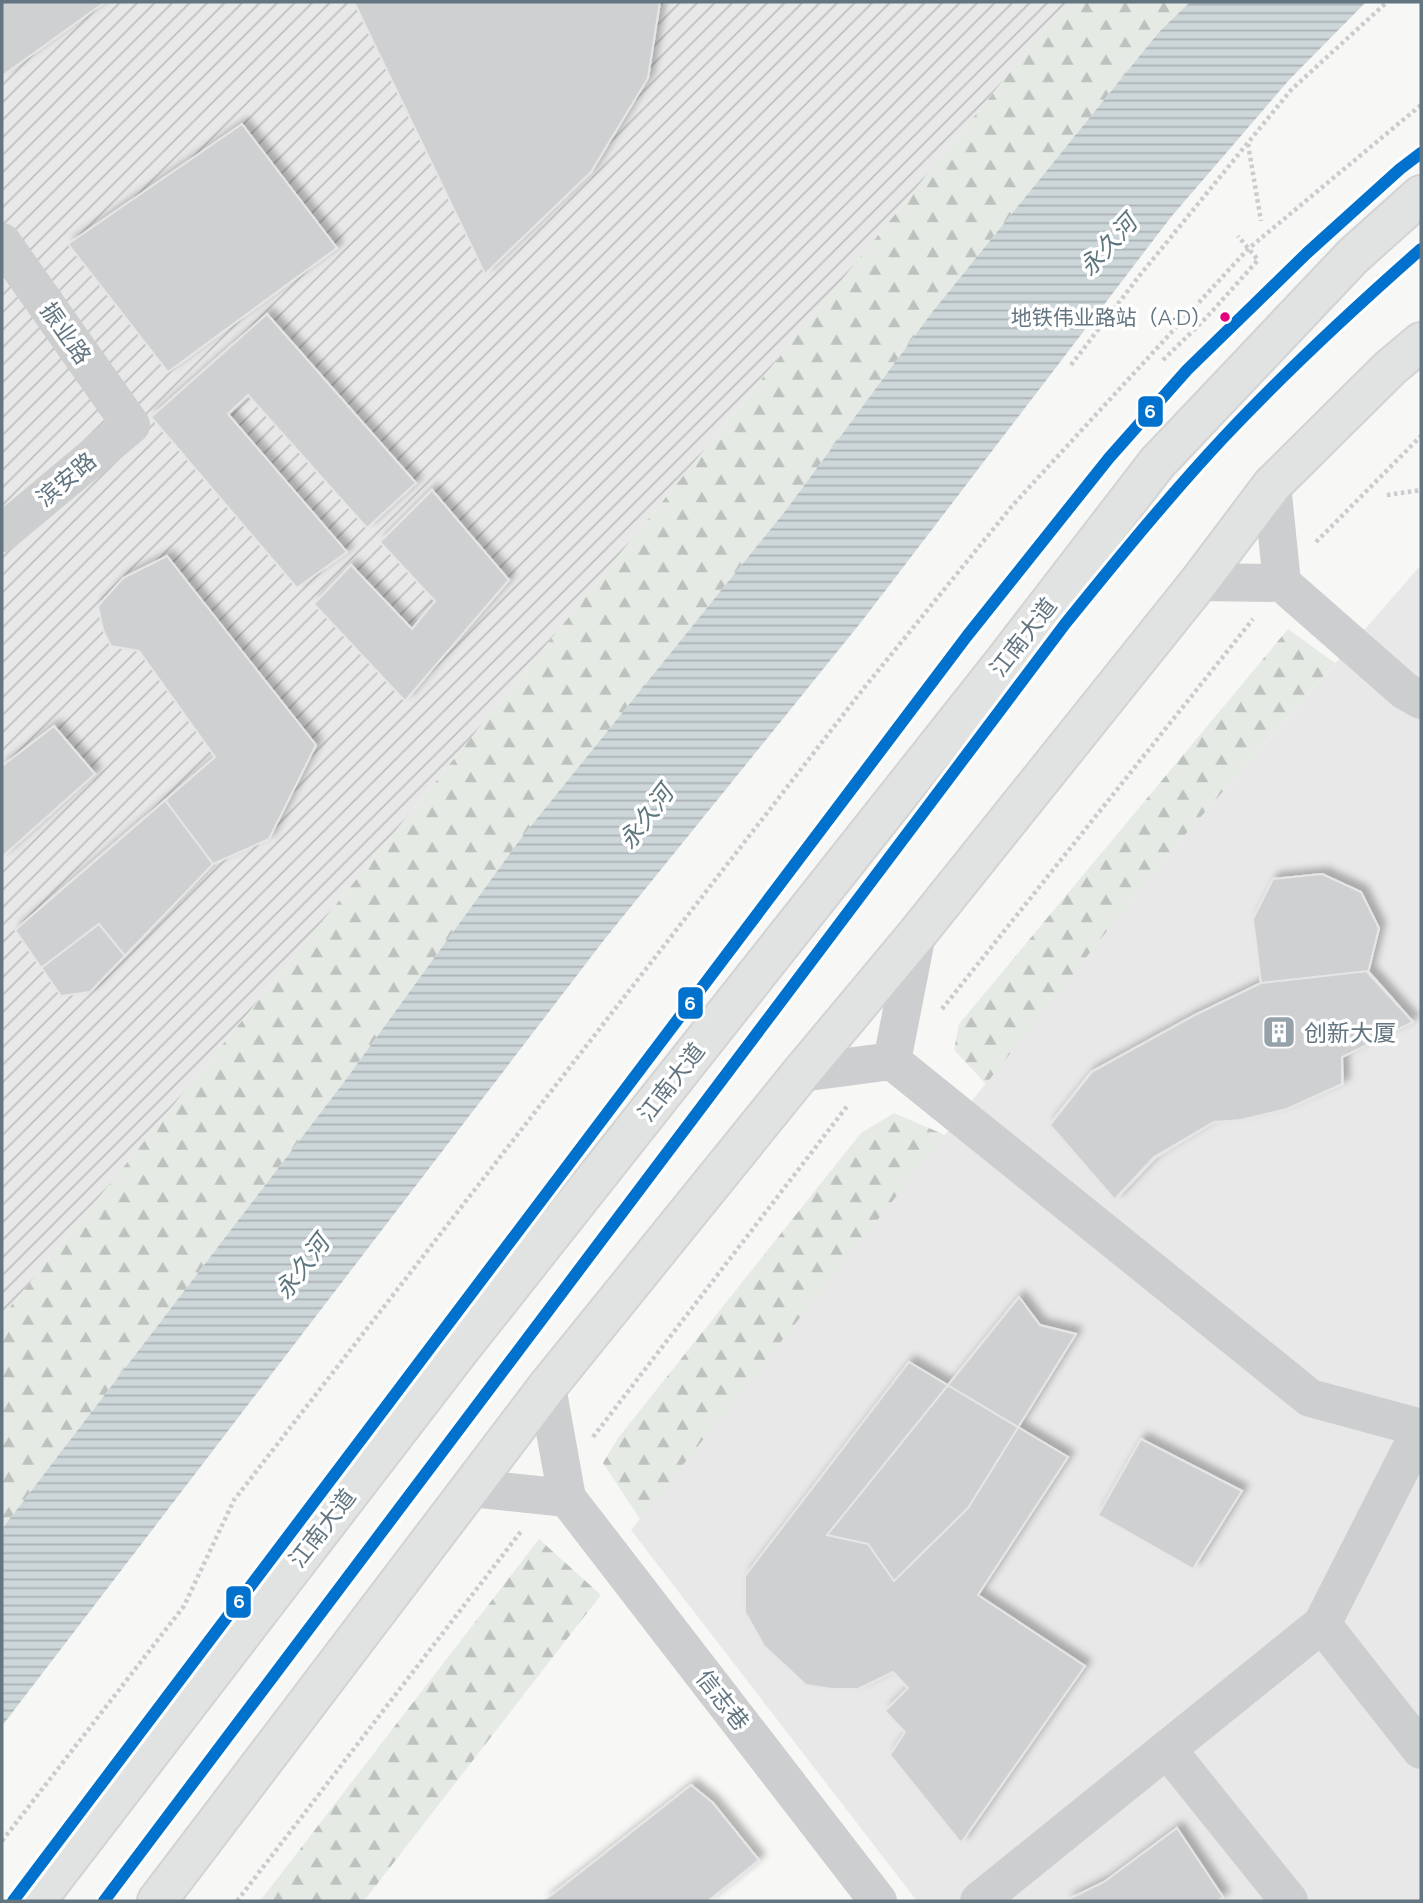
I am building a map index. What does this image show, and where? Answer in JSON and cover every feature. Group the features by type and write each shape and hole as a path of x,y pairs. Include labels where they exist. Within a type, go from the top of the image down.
{"main road":[{"name":"江南大道","path":"36,1901 458,1352 1003,663 1157,463 1353,256 1421,195"},
{"path":"157,1901 547,1387 800,1073 917,934 1199,582 1272,485 1390,368 1421,342"}],"street":[{"name":"振业路","path":"2,242 131,425"},
{"name":"滨安路","path":"2,533 131,425"},
{"path":"1272,485 1282,583"},
{"path":"1199,582 1282,583 1405,691 1421,700"},
{"path":"892,1061 917,934"},
{"path":"800,1073 892,1061 1310,1398 1421,1428 1322,1624 979,1901"},
{"name":"信志巷","path":"547,1387 559,1491 878,1901"},
{"path":"471,1488 559,1491"},
{"path":"1322,1624 1421,1750"},
{"path":"1167,1749 1289,1901"}],"path":[{"path":"1072,365 1140,275 1291,90 1387,2"},
{"path":"2,1841 184,1606 234,1500 864,688 1012,506 1248,249 1421,105"},
{"path":"1247,143 1261,221"},
{"path":"1163,360 1206,318 1258,260 1238,236"},
{"path":"940,1011 1311,547 1421,436"},
{"path":"1387,495 1421,490"},
{"path":"237,1901 559,1491 847,1106 892,1061"}],"shaded area":[{"path":"2,2 1067,2 2,1317"},
{"path":"1421,565 1421,1901 917,1901 631,1530 1164,859"}],"green space":[{"path":"1067,2 1190,2 1159,32 933,311 786,510 522,837 344,1082 2,1529 2,1317"},
{"path":"1288,629 1335,663 1164,859 986,1084 954,1050 959,1024"},
{"path":"894,1113 945,1135 640,1519 603,1463 618,1438 861,1133"},
{"path":"539,1539 601,1595 364,1901 260,1901"}],"water":[{"name":"永久河","path":"1190,2 1366,2 1289,80 1171,217 862,621 604,940 2,1726 2,1529 344,1082 522,837 786,510 933,311 1159,32"}],"building":[{"path":"2,2 105,2 2,76"},
{"path":"354,2 660,2 648,78 591,172 485,274"},
{"path":"242,124 337,248 168,372 68,244"},
{"path":"267,314 416,483 367,528 248,395 228,414 347,552 297,588 151,417"},
{"path":"432,490 509,580 405,701 314,604 351,565 412,629 435,601 380,542"},
{"path":"167,556 316,745 269,839 213,864 90,992 61,996 15,930 215,757 139,651 111,646 103,630 98,606 123,578"},
{"path":"54,726 95,774 2,857 2,766"},
{"path":"165,800 213,864 125,956 99,924 41,968 15,930"},
{"name":"创新大厦","path":"1322,874 1361,892 1379,928 1368,973 1413,1022 1342,1057 1343,1084 1287,1109 1242,1120 1214,1122 1155,1158 1115,1200 1050,1125 1092,1072 1193,1016 1261,983 1253,919 1273,879"},
{"name":"创新大厦","path":"1368,971 1413,1022 1342,1057 1342,1084 1287,1109 1241,1120 1214,1122 1154,1157 1114,1200 1049,1125 1091,1072 1193,1016 1261,983"},
{"path":"1019,1297 1040,1325 1076,1334 968,1508 894,1581 868,1544 827,1535"},
{"path":"909,1362 1068,1457 978,1595 1085,1666 961,1843 890,1755 905,1732 885,1711 908,1688 893,1672 858,1689 806,1685 764,1646 745,1612 745,1576"},
{"path":"1141,1439 1242,1491 1193,1569 1098,1515"},
{"path":"691,1785 713,1803 759,1860 708,1901 544,1901"},
{"path":"1177,1828 1223,1897 1218,1901 1065,1901 1104,1882"}],"transit line":[{"name":"6","path":"13,1901 967,636 1109,458 1187,370 1307,253 1421,153"},
{"name":"6","path":"104,1901 1065,624 1224,437 1320,341 1421,249"}],"place":[{"name":"地铁伟业路站（A·D）","path":"1225,317"},
{"name":"创新大厦","path":"1279,1032"}]}
